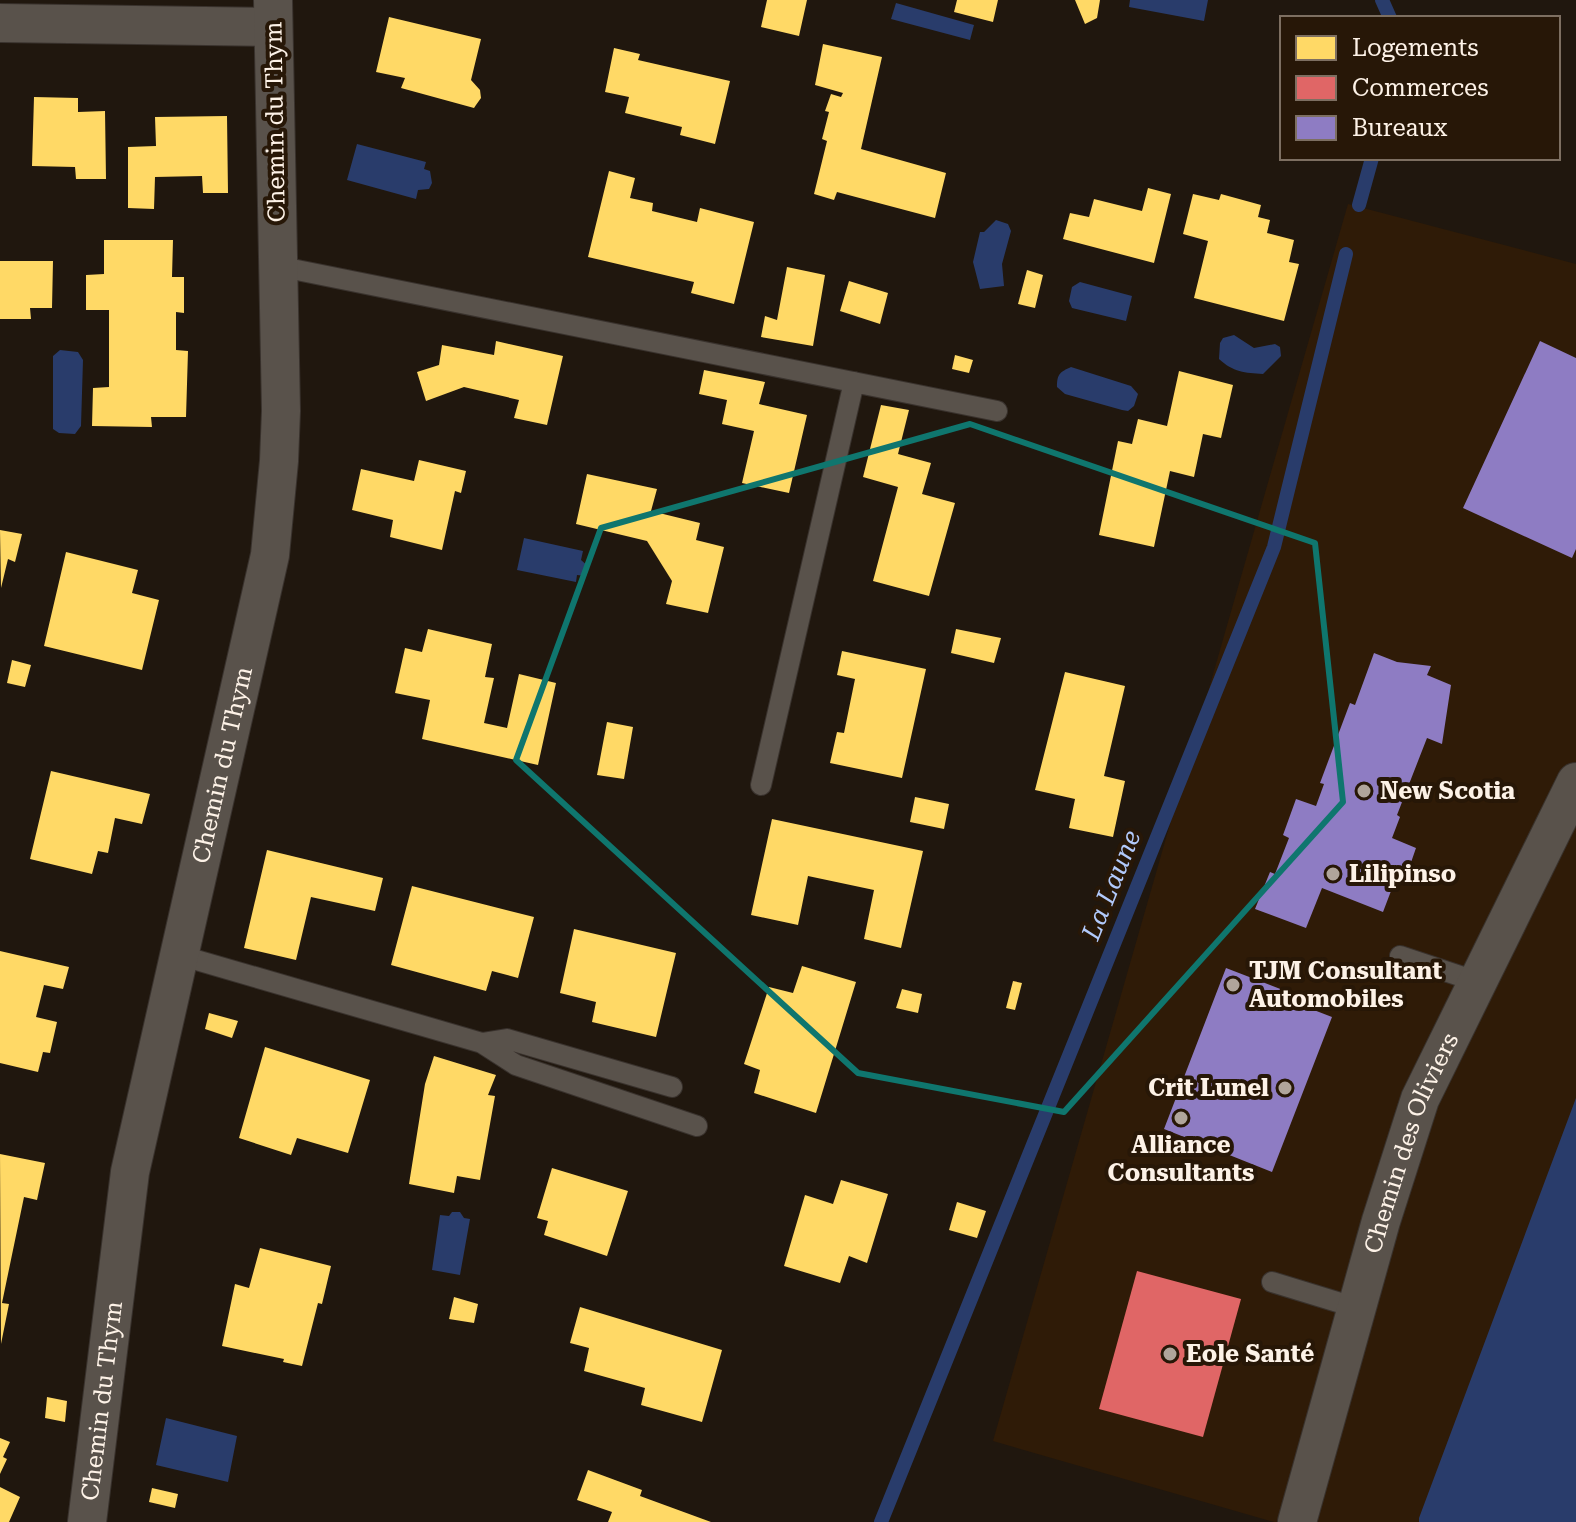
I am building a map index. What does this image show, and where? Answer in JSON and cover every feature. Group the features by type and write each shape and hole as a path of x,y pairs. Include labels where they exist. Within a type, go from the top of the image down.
{"street":[{"path":"0,23 272,14"},
{"name":"Chemin du Thym","path":"92,1521 130,1172 270,555 281,411 272,14"},
{"name":"Chemin des Oliviers","path":"1297,1522 1381,1221 1420,1099 1576,782"}],"lane":[{"path":"277,266 997,411"},
{"path":"761,785 854,382"},
{"path":"179,955 482,1043 516,1065 697,1126"},
{"path":"1400,956 1478,982"},
{"path":"482,1043 507,1039 672,1087"},
{"path":"1272,1282 1357,1308"}],"highlighted area":[{"path":"970,424 1315,543 1343,802 1064,1112 858,1073 516,760 601,528"}],"shaded area":[{"path":"1348,204 1576,264 1576,1522 1274,1522 993,1441"}],"water":[{"path":"1130,0 1208,0 1204,21 1129,7"},
{"path":"896,3 974,25 970,40 891,19"},
{"path":"357,144 426,162 424,169 430,171 432,183 429,189 418,190 416,199 347,180"},
{"path":"996,220 1008,224 1011,231 1002,264 1004,286 980,289 973,262 980,232"},
{"path":"1080,282 1132,296 1126,321 1072,308 1069,301 1072,287"},
{"path":"1234,335 1254,348 1275,344 1280,347 1281,356 1263,374 1234,369 1219,359 1223,338"},
{"path":"60,350 78,352 83,360 81,426 75,434 59,433 53,429 53,356"},
{"path":"1071,367 1131,386 1138,394 1134,406 1128,411 1122,410 1065,394 1057,387 1058,379 1062,372"},
{"path":"524,538 583,551 581,560 589,567 586,576 577,575 576,582 517,570"},
{"path":"1576,1098 1576,1522 1419,1522 1419,1518"},
{"path":"452,1212 460,1212 464,1218 470,1219 460,1275 432,1270 440,1215 449,1216"},
{"path":"166,1418 237,1436 228,1482 156,1465"}],"building: Logements":[{"path":"767,0 807,0 799,36 761,27"},
{"path":"957,0 998,0 993,22 954,12"},
{"path":"1075,0 1100,0 1097,18 1085,24"},
{"path":"389,17 481,39 471,80 480,90 481,98 474,108 401,88 405,78 376,72"},
{"path":"823,44 882,57 861,149 946,173 935,218 837,192 834,200 814,194 827,141 822,139 829,112 825,111 831,94 841,97 843,93 815,85"},
{"path":"614,48 640,54 638,60 730,81 715,144 680,135 682,127 625,113 629,97 605,92"},
{"path":"34,97 78,98 78,112 105,111 106,179 76,179 75,167 32,166"},
{"path":"227,116 228,193 203,193 202,176 155,177 154,209 128,208 128,147 156,146 155,117"},
{"path":"609,171 635,178 630,198 653,203 652,211 697,222 700,208 754,222 734,304 691,293 694,282 588,257"},
{"path":"1148,188 1171,194 1154,263 1063,239 1070,213 1089,217 1094,199 1142,211"},
{"path":"1193,194 1219,200 1221,194 1261,205 1258,217 1270,220 1267,233 1294,240 1289,262 1299,264 1284,321 1194,298 1208,241 1183,234"},
{"path":"104,240 173,240 172,277 184,277 184,313 176,312 176,350 188,351 186,417 151,417 152,427 92,426 93,388 109,387 109,310 86,310 86,275 104,274"},
{"path":"0,261 53,261 52,308 30,308 31,319 0,319"},
{"path":"787,267 825,275 813,346 761,337 765,316 777,320"},
{"path":"1027,270 1043,275 1035,308 1018,304"},
{"path":"849,281 888,293 880,324 840,311"},
{"path":"496,341 563,356 547,425 514,418 519,400 464,387 426,401 417,372 439,365 442,345 494,355"},
{"path":"955,355 973,360 969,373 952,369"},
{"path":"704,370 765,382 759,404 807,415 789,493 742,483 754,431 722,424 727,400 699,394"},
{"path":"1179,371 1233,385 1221,438 1203,434 1194,477 1170,471 1154,547 1099,535 1118,441 1132,444 1138,419 1167,426"},
{"path":"881,405 909,410 898,454 931,463 922,494 955,503 929,596 873,581 898,487 863,477"},
{"path":"419,460 466,471 461,493 455,491 442,550 390,537 393,520 352,510 361,469 414,481"},
{"path":"587,474 657,489 651,511 700,523 696,540 724,547 708,613 666,604 672,581 647,541 576,524"},
{"path":"0,530 22,534 15,562 8,559 1,588"},
{"path":"66,552 138,570 132,593 159,600 142,670 44,646"},
{"path":"428,629 492,644 485,677 494,678 484,723 507,728 519,674 556,683 538,765 422,739 430,700 395,693 405,648 422,652"},
{"path":"956,629 1001,638 994,663 951,653"},
{"path":"842,651 926,669 902,778 830,763 837,732 844,733 855,679 837,675"},
{"path":"12,660 31,665 25,687 7,683"},
{"path":"1065,672 1125,686 1104,776 1125,781 1113,837 1069,828 1075,799 1035,790"},
{"path":"607,722 633,727 624,779 597,775"},
{"path":"51,771 150,794 142,824 115,818 108,853 98,851 92,874 30,859"},
{"path":"915,797 949,804 944,829 910,822"},
{"path":"772,819 923,851 901,948 864,939 874,890 808,876 798,925 751,915"},
{"path":"267,850 383,878 375,911 311,897 296,960 244,948"},
{"path":"412,886 534,917 518,978 492,971 486,991 391,965"},
{"path":"574,929 676,953 656,1037 592,1022 596,1002 560,993"},
{"path":"0,951 69,967 63,989 44,985 36,1017 57,1022 50,1053 43,1052 38,1072 0,1063"},
{"path":"802,966 856,982 816,1113 754,1093 760,1070 744,1064 769,987 793,993"},
{"path":"1013,981 1022,983 1015,1010 1006,1008"},
{"path":"902,989 922,994 918,1013 896,1008"},
{"path":"209,1013 238,1021 232,1038 205,1029"},
{"path":"265,1047 370,1080 348,1153 297,1138 291,1155 239,1138"},
{"path":"434,1056 496,1075 488,1095 495,1096 480,1180 457,1176 454,1193 409,1184 425,1084"},
{"path":"0,1154 45,1163 37,1200 24,1197 2,1303 9,1304 1,1344"},
{"path":"552,1168 628,1191 607,1256 544,1235 548,1221 537,1218"},
{"path":"841,1180 888,1194 867,1263 849,1256 840,1283 784,1266 805,1195 833,1204"},
{"path":"957,1202 986,1211 977,1238 949,1230"},
{"path":"260,1248 331,1266 302,1366 283,1362 284,1359 222,1346 235,1284 249,1288"},
{"path":"454,1297 478,1304 474,1323 449,1319"},
{"path":"580,1307 722,1350 702,1422 641,1405 645,1388 584,1371 589,1348 570,1343"},
{"path":"47,1397 67,1401 65,1422 45,1418"},
{"path":"0,1438 10,1442 0,1474"},
{"path":"588,1470 642,1490 640,1496 711,1522 608,1522 612,1512 577,1500"},
{"path":"0,1487 20,1497 9,1522 0,1522"},
{"path":"152,1488 178,1494 175,1508 149,1502"}],"building: Commerces":[{"name":"Eole Santé","path":"1137,1271 1241,1299 1203,1437 1099,1409"}],"building: Bureaux":[{"path":"1540,341 1576,358 1576,549 1572,558 1463,508"},
{"name":"New Scotia","path":"1374,653 1397,662 1431,666 1427,675 1451,685 1442,744 1427,738 1397,815 1400,817 1392,838 1416,848 1407,874 1399,870 1383,912 1322,888 1306,928 1255,909 1270,872 1275,874 1289,838 1283,835 1296,799 1316,806 1324,784 1320,783 1350,703 1355,705"},
{"path":"1226,968 1309,1000 1306,1007 1332,1017 1272,1172 1164,1129"}],"waterway":[{"name":"La Laune","path":"1382,0 1389,16"},
{"name":"La Laune","path":"1359,205 1371,160"},
{"name":"La Laune","path":"881,1522 1274,547 1346,254"}],"place":[{"name":"New Scotia","path":"1364,791"},
{"name":"Lilipinso","path":"1333,874"},
{"name":"TJM Consultant Automobiles","path":"1233,985"},
{"name":"Crit Lunel","path":"1285,1088"},
{"name":"Alliance Consultants","path":"1181,1118"},
{"name":"Eole Santé","path":"1170,1354"}]}
